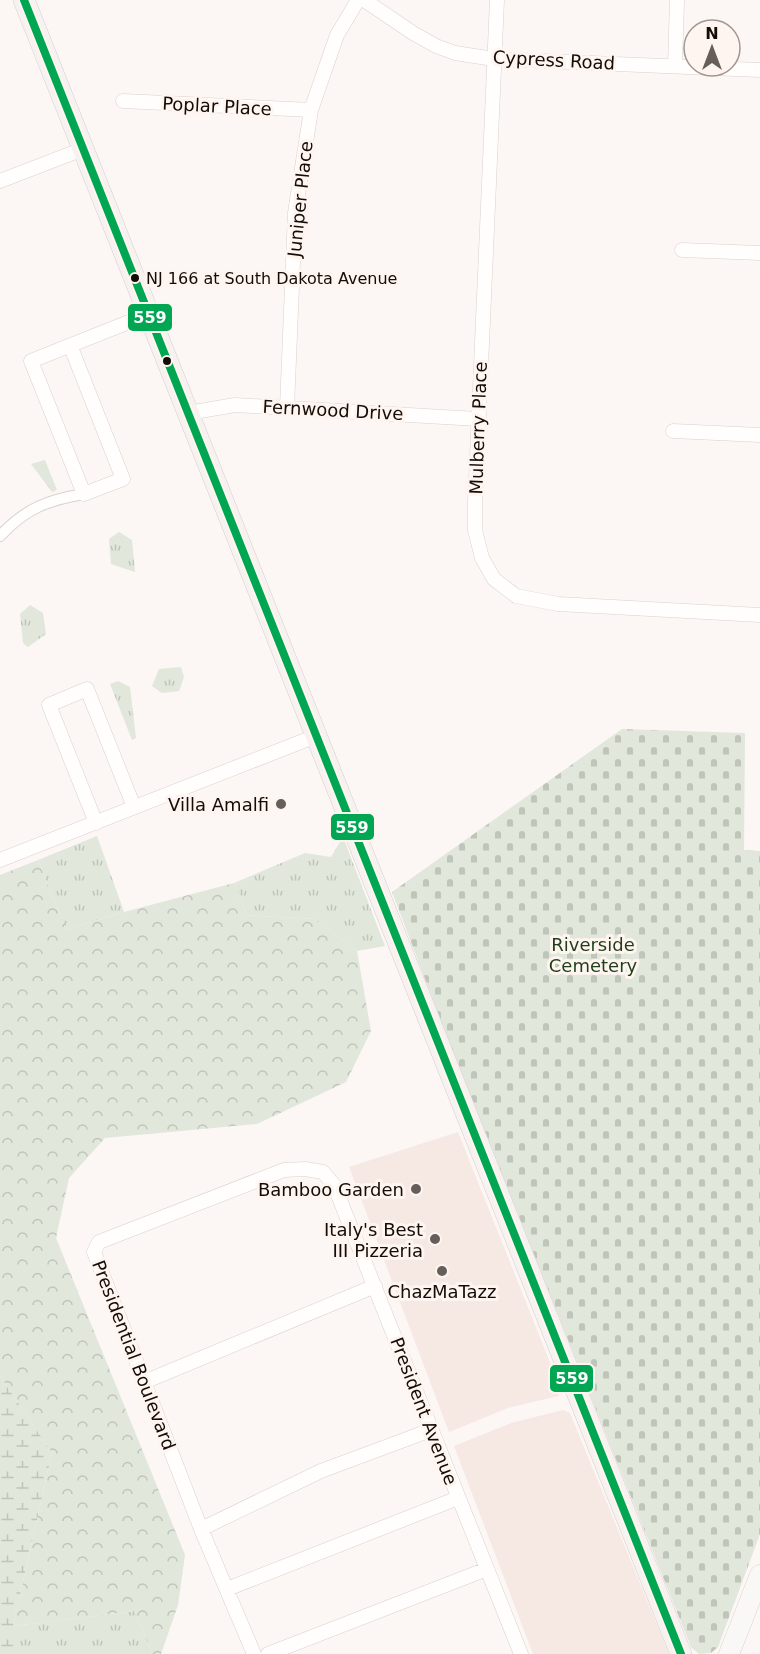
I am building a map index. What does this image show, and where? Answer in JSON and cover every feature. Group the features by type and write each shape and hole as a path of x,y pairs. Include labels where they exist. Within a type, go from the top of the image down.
{"main road":[{"path":"24,0 681,1654"},
{"path":"729,1654 760,1575"}],"street":[{"name":"Juniper Place","path":"287,408 295,213 311,110 321,75 337,34 358,0"},
{"name":"Cypress Road","path":"364,0 413,33 436,46 455,53 494,58 760,70"},
{"name":"Mulberry Place","path":"497,0 475,530 482,558 494,579 516,596 558,604 760,615"},
{"path":"675,66 677,0"},
{"name":"Poplar Place","path":"123,101 311,110"},
{"path":"0,181 83,148"},
{"path":"682,250 760,253"},
{"path":"84,494 31,361 149,314"},
{"path":"0,536 13,523 37,506 61,498 84,494 123,479 70,345"},
{"name":"Fernwood Drive","path":"188,413 235,405 478,419"},
{"path":"673,431 760,435"},
{"path":"96,823 49,705 87,689 134,807"},
{"path":"0,860 316,736"},
{"name":"Presidential Boulevard","path":"254,1654 201,1529 95,1257 96,1247 99,1242 284,1170 305,1169 323,1172"},
{"name":"President Avenue","path":"323,1172 334,1185 520,1654"},
{"path":"144,1382 375,1286"},
{"path":"201,1529 321,1471 431,1430"},
{"path":"227,1589 458,1498"},
{"path":"268,1654 487,1569"}],"shaded area":[{"path":"458,1132 561,1390 558,1396 508,1408 449,1432 349,1167"},
{"path":"563,1410 570,1413 669,1654 533,1654 454,1446 511,1423"}],"green space":[{"path":"45,460 57,490 52,492 31,464"},
{"path":"119,532 132,540 135,572 111,564 109,539"},
{"path":"30,605 43,613 46,634 28,647 23,643 20,614"},
{"path":"181,667 184,677 179,691 162,693 152,686 159,669"},
{"path":"118,681 130,687 136,738 132,740 110,684"},
{"name":"Riverside Cemetery","path":"622,729 745,733 744,850 760,851 760,1534 718,1647 711,1653 699,1654 691,1647 449,1042 392,892"},
{"path":"97,836 124,912 66,930 38,860"},
{"path":"343,837 385,946 357,951 314,919 247,915 234,883 305,853 331,857"},
{"path":"38,860 66,930 234,883 247,915 314,919 357,951 371,1031 346,1082 257,1124 105,1138 69,1178 56,1238 185,1555 178,1605 161,1654 152,1654 135,1611 13,1626 52,1453 0,1376 0,875"},
{"path":"0,1376 52,1453 13,1626 13,1654 0,1654"},
{"path":"135,1611 152,1654 13,1654 13,1626"}],"transit line":[{"name":"559","path":"24,0 681,1654"}],"place":[{"name":"NJ 166 at South Dakota Avenue","path":"135,278"},
{"name":"Villa Amalfi","path":"281,804"},
{"name":"Bamboo Garden","path":"416,1189"},
{"name":"Italy's Best III Pizzeria","path":"435,1239"},
{"name":"ChazMaTazz","path":"442,1271"}]}
